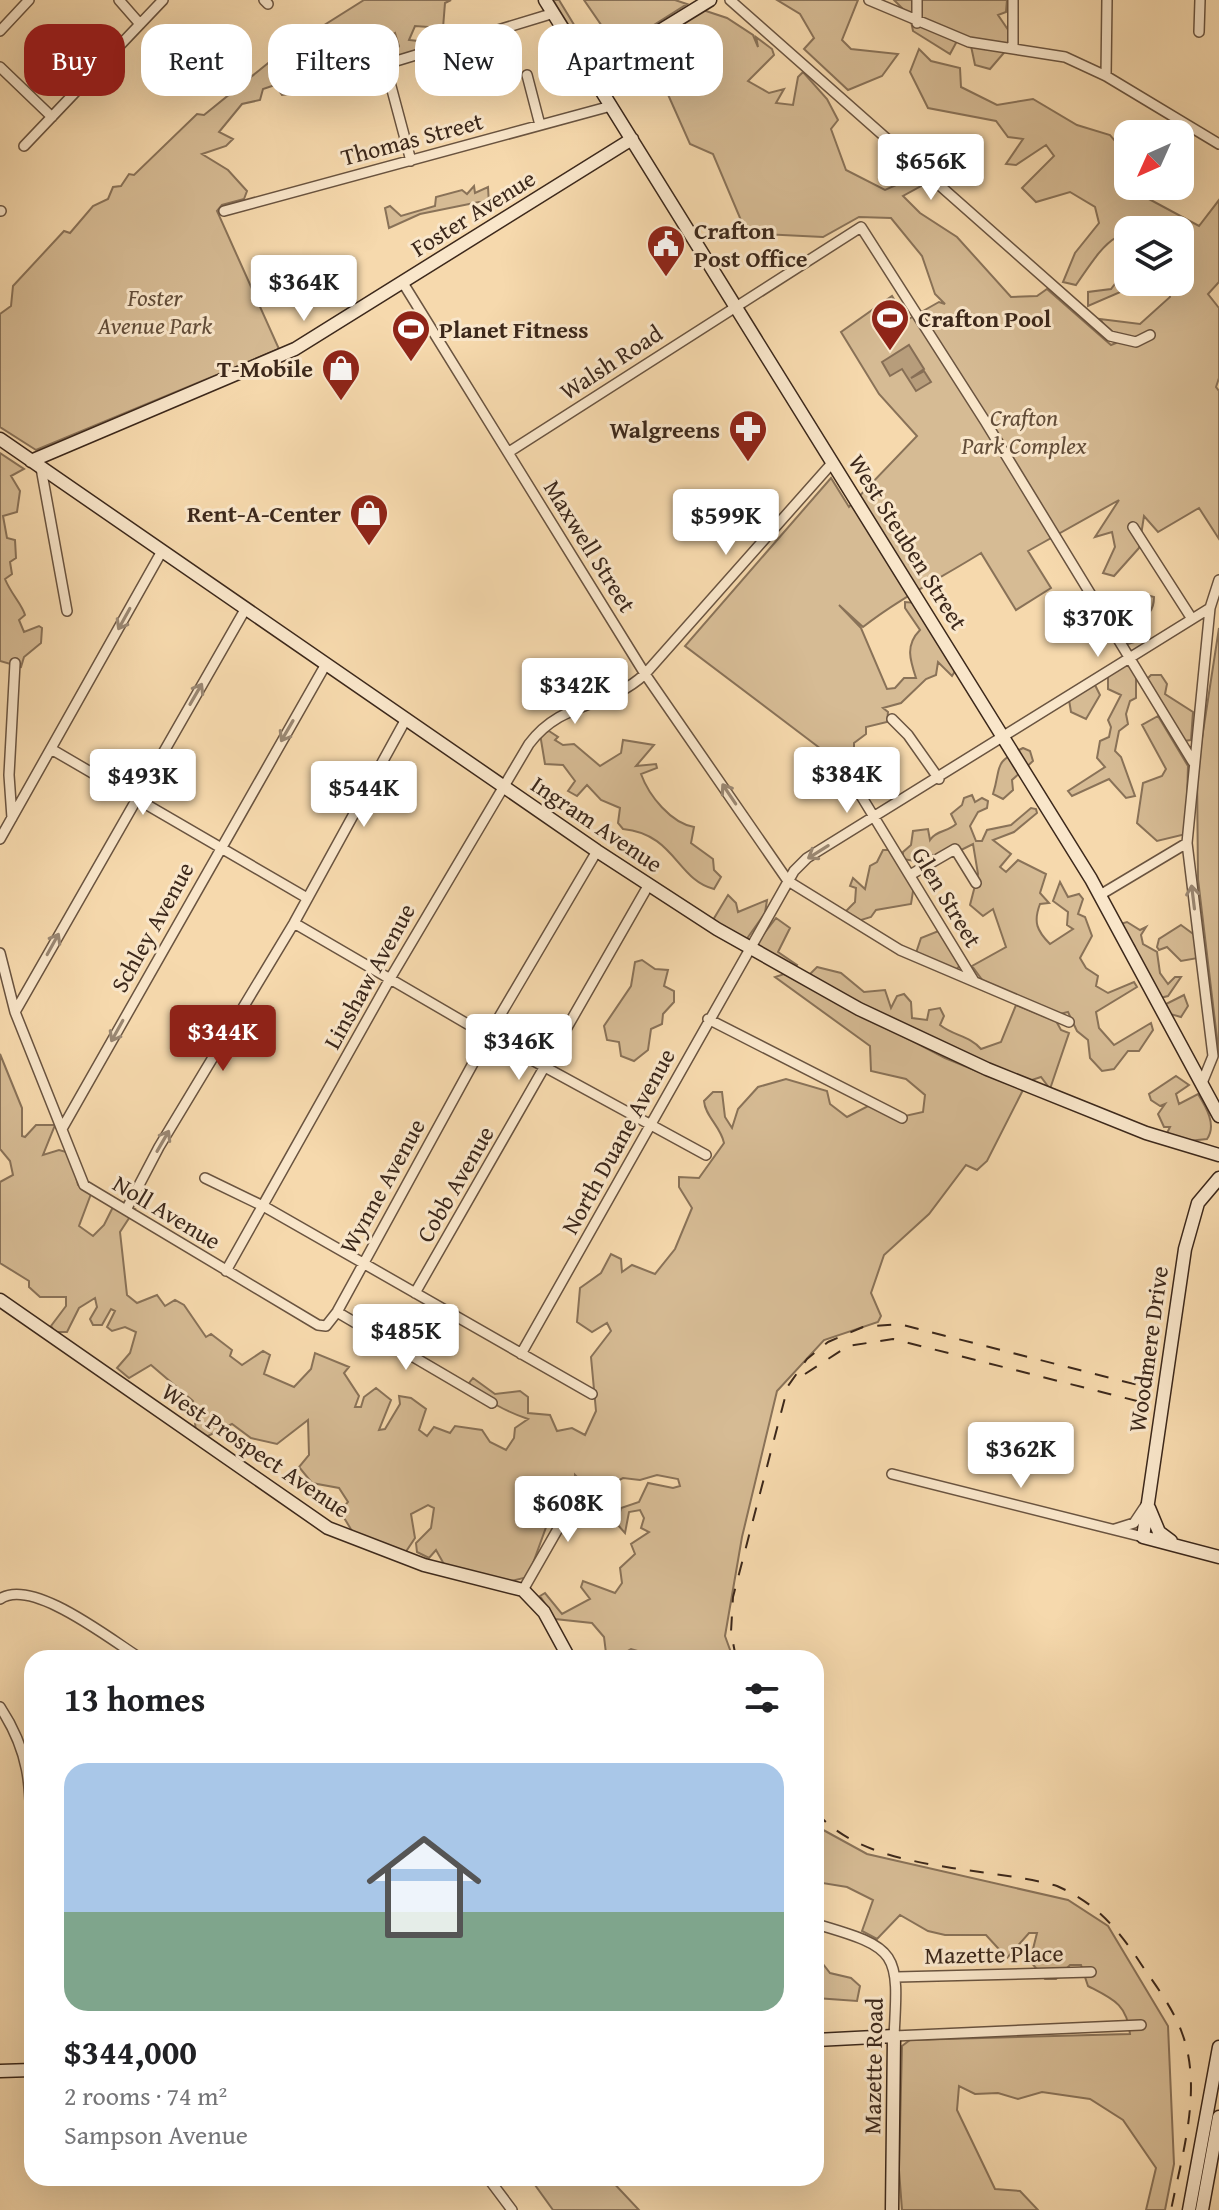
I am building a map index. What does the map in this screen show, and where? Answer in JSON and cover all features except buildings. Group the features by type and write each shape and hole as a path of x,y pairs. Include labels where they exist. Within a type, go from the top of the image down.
{"street":[{"path":"0,31 29,0"},
{"path":"119,0 140,24"},
{"path":"24,146 163,0"},
{"name":"West Steuben Street","path":"545,0 561,24"},
{"path":"671,24 710,0"},
{"path":"730,0 1110,336 1136,342 1150,335"},
{"path":"869,0 917,23 969,42 1065,57 1201,125 1219,144"},
{"path":"917,0 917,23"},
{"path":"1013,0 1013,48"},
{"path":"1106,76 1107,0"},
{"path":"1199,32 1200,0"},
{"path":"0,11 10,21"},
{"path":"411,161 389,66 399,59 554,13"},
{"path":"0,67 52,117"},
{"path":"527,75 540,125"},
{"name":"West Steuben Street","path":"605,96 1100,895 1219,1116"},
{"name":"Thomas Street","path":"224,211 611,106"},
{"name":"Foster Avenue","path":"36,464 276,359 632,139"},
{"name":"Walsh Road","path":"509,452 861,227 985,421 1128,659"},
{"name":"Maxwell Street","path":"403,283 645,674 656,685 788,881 900,950 1069,1022"},
{"name":"Ingram Avenue","path":"0,439 648,886 749,948 859,1009 987,1069 1146,1133 1219,1155"},
{"name":"Linshaw Avenue","path":"226,1271 502,785 548,722 566,711 620,695 645,674 833,462"},
{"path":"36,464 67,611"},
{"path":"1133,527 1192,619"},
{"path":"0,839 162,551"},
{"path":"1202,1083 1213,1056 1187,843 1210,608 1219,580"},
{"path":"15,1012 246,608"},
{"name":"North Duane Avenue","path":"521,1354 708,1019 788,881 807,858 939,779 1210,608"},
{"path":"1128,659 1193,762"},
{"path":"12,818 9,775 15,663"},
{"name":"Schley Avenue","path":"63,1127 326,664"},
{"path":"126,1210 159,1147 294,923 406,719"},
{"path":"892,719 908,735 939,779"},
{"path":"51,749 307,898"},
{"name":"Glen Street","path":"825,769 844,769 974,981"},
{"path":"1100,895 1187,843"},
{"path":"910,875 955,849 976,883"},
{"name":"Wynne Avenue","path":"318,1325 326,1326 337,1312 488,1036 597,851"},
{"name":"Cobb Avenue","path":"415,1293 648,886"},
{"path":"294,923 488,1036 706,1155"},
{"name":"Noll Avenue","path":"0,953 15,1012 84,1185 318,1325"},
{"path":"708,1019 902,1118"},
{"path":"205,1178 265,1207 592,1394"},
{"name":"Woodmere Drive","path":"1143,1537 1192,1218 1204,1193 1219,1178"},
{"name":"West Prospect Avenue","path":"0,1300 328,1528 424,1565 523,1590"},
{"path":"337,1312 492,1403"},
{"path":"892,1474 1219,1557"},
{"path":"565,1650 544,1612 523,1590 559,1527 598,1486"},
{"path":"1111,1530 1134,1523 1148,1502"},
{"path":"1148,1502 1159,1532 1181,1547"},
{"path":"0,1599 33,1594 127,1650"},
{"path":"0,1707 19,1738 24,1756"},
{"name":"Mazette Road","path":"824,1927 872,1943 890,1960 897,1977 892,2210"},
{"name":"Mazette Place","path":"897,1977 1091,1972"},
{"path":"824,2040 1141,2025"},
{"path":"1189,2210 1219,2047"},
{"path":"0,2071 24,2070"},
{"path":"1202,2210 1219,2117"},
{"path":"494,2186 512,2210"}],"green space":[{"name":"Foster Avenue Park","path":"364,0 451,0 445,3 443,24 415,24 409,40 415,41 415,50 405,59 399,58 399,24 326,24"},
{"path":"553,0 559,0 574,24 568,24"},
{"path":"584,0 675,0 687,4 655,24 601,24"},
{"path":"777,0 858,0 842,40 851,49 898,54 882,76 848,90 804,49 814,38 800,14"},
{"path":"894,0 1007,0 1006,12 998,15 1015,40 990,69 975,65 971,46 957,41 950,54 913,31 910,16"},
{"name":"Crafton Park Complex","path":"700,9 727,18 753,35 758,47 756,37 772,49 774,55 748,81 769,93 784,89 776,103 793,105 798,77 803,72 827,99 838,120 831,129 846,170 885,190 912,178 921,186 903,196 920,213 957,237 1011,297 1037,296 1047,289 1111,345 1116,343 1100,319 1140,324 1170,296 1194,296 1194,223 1199,226 1219,200 1219,282 1208,294 1219,308 1219,378 1216,387 1219,391 1219,539 1199,508 1158,532 1144,516 1139,548 1114,576 1103,573 1115,547 1112,532 1095,537 1119,500 1028,551 1051,588 1016,610 981,553 906,597 863,627 839,605 861,628 887,689 895,688 904,678 916,678 911,647 920,630 905,608 905,602 917,603 957,668 952,676 938,662 936,675 926,679 901,703 883,708 888,712 887,722 866,727 866,734 854,743 854,751 847,760 838,761 825,752 685,646 831,478 849,507 917,436 879,394 841,332 892,296 907,320 939,302 945,304 935,294 922,256 891,218 859,217 823,237 762,234 743,225 713,154 690,144 669,96 723,96 723,24 682,24 685,18"},
{"path":"919,49 931,61 960,68 961,87 997,105 1033,99 1077,125 1110,135 1114,140 1114,200 1151,200 1180,216 1114,216 1114,239 1099,253 1076,285 1063,282 1075,253 1099,223 1095,207 1070,192 1036,202 1022,188 1054,156 1046,145 1016,165 1006,164 1023,139 1008,137 996,121 928,108 910,72"},
{"name":"Foster Avenue Park","path":"268,63 268,87 263,89 260,100 242,104 219,132 233,139 226,146 202,154 228,170 247,191 244,199 222,205 217,211 279,349 36,450 0,427 0,314 11,306 13,286 64,231 70,233 93,206 108,199 113,187 121,186 129,174 134,175 197,114 204,115 227,96 252,96 252,76"},
{"path":"474,186 475,193 488,187 489,204 479,202 420,214 389,228 385,208 390,206 401,216 435,206 436,197 462,190 467,194"},
{"path":"1114,285 1114,295 1088,306 1088,292 1111,289"},
{"path":"0,453 24,469 11,476 20,491 17,512 3,516 7,538 15,540 16,558 10,562 12,574 5,579 25,615 19,620 24,632 39,626 42,628 41,643 24,657 21,667 0,661"},
{"path":"1139,593 1154,597 1153,607 1134,623 1138,641 1124,645 1118,635 1122,627 1114,627 1105,614"},
{"path":"1219,628 1219,1055 1198,879 1197,771"},
{"path":"1121,661 1136,667 1136,698 1130,701 1126,714 1128,724 1119,731 1115,751 1121,757 1135,796 1126,798 1109,779 1072,796 1068,791 1105,767 1097,758 1100,741 1109,737 1111,727 1108,720 1121,695 1108,689 1108,669"},
{"path":"1151,675 1161,675 1167,684 1165,694 1193,712 1191,740 1184,741 1145,681"},
{"path":"1094,683 1100,695 1086,719 1071,712 1068,694"},
{"path":"1158,716 1188,766 1186,834 1157,841 1137,823 1143,783 1162,776 1166,769 1142,725"},
{"path":"549,731 558,737 555,740 563,745 574,744 600,766 621,753 623,740 654,745 636,766 656,764 657,768 641,774 655,799 669,814 694,827 691,843 713,859 714,870 721,877 714,889 691,877 654,839 623,829 618,823 620,808 601,800 587,785 577,796 568,791 575,781 563,765 545,764 540,734"},
{"path":"1023,748 1030,751 1033,761 1012,780 1013,790 1003,799 993,794 1002,762"},
{"path":"972,795 975,802 982,798 988,801 987,808 978,812 970,826 976,841 982,841 987,830 1011,825 1031,808 1036,809 1037,813 1014,832 993,840 1011,854 1000,867 1006,872 1018,860 1046,874 1040,893 1049,903 1040,904 1037,921 1039,930 1050,944 1073,929 1067,925 1068,912 1053,901 1060,882 1068,897 1079,894 1083,899 1078,914 1085,917 1092,936 1080,958 1086,968 1098,976 1096,986 1108,993 1134,982 1137,987 1096,1012 1099,1028 1114,1045 1151,1023 1153,1030 1139,1051 1128,1051 1114,1069 1102,1071 1090,1058 1088,1040 1077,1031 1068,1012 1060,1014 983,981 972,966 1006,947 993,909 983,916 970,905 978,874 973,844 941,860 933,855 920,862 903,859 903,852 911,845 913,831 928,829 930,840 935,834 953,827 956,824 951,814 962,805 964,798"},
{"path":"883,850 891,850 914,885 911,904 876,910 871,917 858,921 845,912 855,902 856,888 850,886 853,878 865,889 870,866 877,862"},
{"path":"728,895 736,903 738,912 767,900 765,913 746,940 713,920"},
{"path":"776,918 790,928 778,952 797,965 794,969 756,944"},
{"path":"1127,922 1140,930 1146,927 1141,935 1143,944 1157,952 1160,973 1168,984 1175,977 1181,977 1168,996 1160,998 1133,960 1135,947 1120,924"},
{"path":"1181,925 1200,939 1198,958 1181,961 1167,947 1159,950 1157,947 1159,939"},
{"path":"941,930 960,965 956,970 916,953 921,938"},
{"path":"642,960 655,969 668,970 664,986 674,991 674,1002 663,1014 662,1024 651,1029 648,1050 634,1061 621,1056 619,1042 607,1040 604,1026 631,986 635,962"},
{"path":"817,967 841,973 864,992 885,990 891,1008 897,996 904,994 911,1002 912,1018 927,1020 929,1010 940,1008 944,1016 940,1025 981,1049 1001,1042 1016,1005 1056,1021 1061,1030 1069,1033 1050,1089 1041,1077 1029,1081 965,1056 807,977"},
{"path":"784,974 945,1058 1023,1090 987,1161 977,1170 966,1165 929,1214 884,1255 871,1293 881,1316 878,1322 824,1340 777,1391 742,1537 725,1636 730,1650 606,1650 604,1637 592,1623 555,1619 540,1596 545,1593 562,1614 590,1599 581,1587 583,1581 615,1593 622,1583 620,1568 635,1554 631,1544 649,1532 641,1528 644,1518 640,1510 629,1512 625,1533 617,1524 621,1508 639,1502 648,1483 673,1488 680,1486 678,1479 657,1475 640,1480 623,1478 606,1487 587,1487 575,1475 575,1483 557,1497 528,1577 503,1583 445,1566 436,1550 429,1558 417,1552 416,1543 431,1528 434,1508 428,1505 411,1514 415,1538 405,1553 352,1531 340,1511 348,1502 339,1488 312,1483 299,1467 309,1455 308,1420 277,1444 251,1438 232,1424 206,1437 196,1433 193,1401 151,1365 129,1378 117,1368 130,1353 136,1332 125,1327 112,1331 107,1327 115,1311 111,1309 102,1325 93,1325 90,1319 97,1307 95,1298 79,1308 67,1332 55,1332 51,1326 66,1306 66,1297 40,1297 29,1287 29,1281 0,1263 0,1182 13,1175 10,1161 0,1149 0,1054 22,1108 22,1136 25,1137 36,1125 55,1125 43,1155 59,1150 70,1153 78,1185 91,1194 79,1226 93,1236 104,1225 113,1207 124,1205 135,1209 120,1232 127,1295 137,1303 157,1295 165,1306 175,1300 184,1305 206,1337 211,1334 232,1350 230,1356 242,1365 263,1351 270,1355 264,1374 294,1387 311,1369 315,1353 349,1367 344,1373 359,1396 355,1407 361,1407 364,1397 376,1388 391,1400 379,1430 385,1429 400,1404 399,1396 411,1398 426,1409 419,1430 427,1436 434,1427 450,1433 455,1426 482,1430 490,1442 506,1450 514,1438 515,1428 528,1419 480,1395 469,1383 473,1378 495,1394 520,1391 528,1397 528,1413 550,1415 557,1431 572,1428 585,1435 596,1411 591,1357 611,1331 607,1323 592,1332 577,1322 580,1288 601,1273 611,1254 621,1259 622,1272 632,1265 655,1274 675,1249 692,1208 679,1187 679,1177 699,1178 724,1143 705,1106 704,1101 713,1092 722,1092 725,1117 732,1128 738,1109 758,1087 786,1079 827,1091 830,1104 847,1117 870,1105 905,1116 923,1112 925,1095 906,1079 871,1071 870,1046 775,977"},
{"path":"1184,995 1188,1006 1181,1017 1170,1014 1166,1004"},
{"path":"1176,1076 1189,1085 1176,1094 1179,1104 1198,1094 1207,1110 1211,1128 1207,1139 1188,1141 1166,1135 1170,1127 1164,1127 1158,1114 1165,1104 1160,1106 1151,1100 1149,1094"},
{"path":"824,1830 867,1854 1068,1900 1108,1926 1168,2026 1174,2164 1165,2210 1146,2210 1156,2168 1123,2120 1090,2099 1042,2092 1018,2099 998,2093 975,2094 959,2086 957,2110 995,2189 1020,2191 1038,2210 902,2210 899,2170 902,2046 910,2040 1130,2034 1122,2009 1088,1986 1081,1965 1070,1965 1056,1979 1045,1979 1030,1961 1037,1933 1029,1933 1007,1958 986,1935 945,1935 928,1931 900,1915 877,1939 862,1931 873,1900 847,1887 824,1883"},
{"path":"824,1965 830,1973 851,1978 860,1986 857,2001 824,1999"},
{"path":"536,2186 616,2186 639,2210 553,2210"}],"shaded area":[{"path":"909,345 924,369 911,378 924,371 931,382 916,391 902,369 890,376 882,362"}],"railway":[{"path":"734,1650 731,1632 733,1597 788,1386 807,1359 828,1342 863,1327 899,1324 1138,1385"},
{"path":"805,1374 848,1346 893,1339 1137,1401"},
{"path":"824,1819 839,1832 896,1857 1057,1886 1083,1900 1115,1928 1169,2006 1188,2054 1191,2099 1171,2210"}],"place":[{"name":"Crafton Post Office","path":"666,278"},
{"name":"Crafton Pool","path":"890,352"},
{"name":"Planet Fitness","path":"411,363"},
{"name":"T-Mobile","path":"341,402"},
{"name":"Walgreens","path":"748,463"},
{"name":"Rent-A-Center","path":"369,547"}]}
